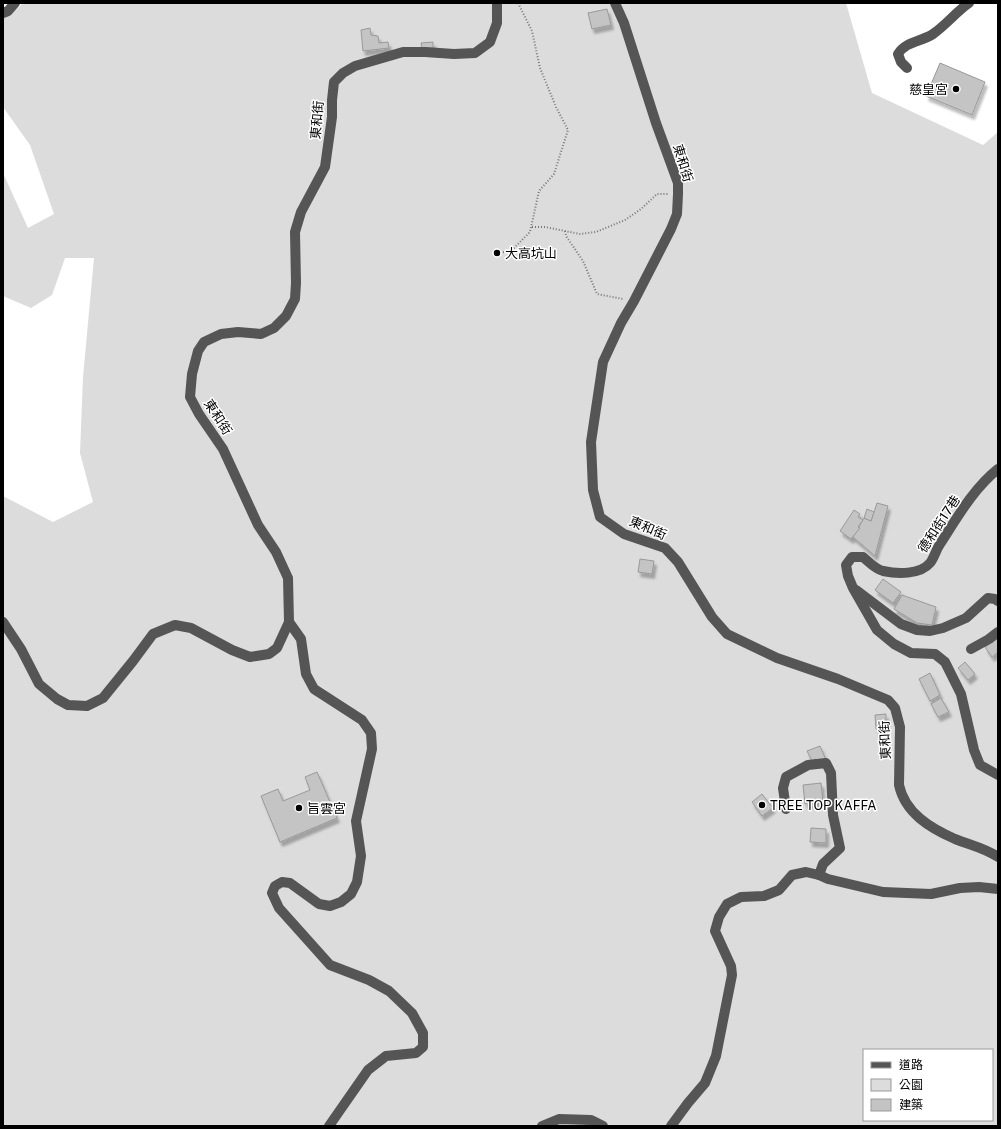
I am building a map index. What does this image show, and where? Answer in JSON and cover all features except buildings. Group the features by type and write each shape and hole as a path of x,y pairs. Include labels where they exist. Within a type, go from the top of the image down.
{"street":[{"path":"3,13 8,11 15,3"},
{"name":"東和街","path":"3,622 21,649 40,684 57,699 68,705 87,706 103,698 153,634 175,625 191,628 232,650 250,656 268,654 277,648 289,622 288,578 276,552 258,525 223,449 199,414 190,397 192,374 198,351 204,342 221,334 238,332 261,334 274,328 286,316 295,299 295,232 301,212 325,167 332,117 334,82 343,73 354,66 403,52 454,54 475,53 490,42 497,23 497,3"},
{"name":"東和街","path":"616,3 624,23 656,123 678,183 678,214 602,362 591,442 592,490 600,517 624,534 665,548 678,562 712,617 727,634 777,658 838,679 888,700 895,708 900,727 899,785 901,794 908,806 918,817 935,828 998,857"},
{"path":"907,68 901,62 898,54 901,49 914,41 932,34 969,3"},
{"name":"德和街17巷","path":"998,469 988,477 967,503 937,548 930,563 921,570 907,573 883,571 872,565 863,557 852,557 846,564 848,576 853,588 876,630 894,644 911,653 936,654 945,662 961,694 974,750 980,765 998,775"},
{"path":"853,588 901,624 917,630 930,631 943,628 966,618 988,598 998,601"},
{"path":"289,622 300,639 306,674 314,689 362,720 371,733 372,749 356,820 362,856 358,882 351,894 341,902 330,906 319,904 290,884 282,882 275,886 272,893 279,908 330,965 369,980 389,991 412,1013 423,1033 423,1047 416,1053 386,1056 368,1070 329,1126"},
{"path":"971,649 998,632"},
{"path":"786,809 783,788 786,777 808,765 826,763 831,773 833,815 840,848 823,864 819,875"},
{"path":"672,1126 688,1103 705,1083 716,1056 732,975 731,966 715,931 718,917 727,904 741,897 764,896 779,890 792,875 806,872 882,892 931,894 960,888 979,887 998,890"},
{"path":"542,1126 559,1119 591,1120 603,1126"}],"path":[{"path":"497,252 511,251 530,232 539,192 554,174 568,130 556,107 540,68 532,31 518,3"},
{"path":"532,226 580,234 596,232 625,220 641,209 657,194 678,194"},
{"path":"565,231 566,236 583,261 596,294 634,301"}],"green space":[{"path":"23,3 846,3 872,93 983,145 998,132 998,1126 3,1126 3,496 53,522 93,502 80,453 83,377 94,258 65,258 52,295 31,308 3,296 3,173 28,228 54,214 30,145 3,107 3,16 16,10"}],"place":[{"name":"慈皇宮","path":"956,89"},
{"name":"大高坑山","path":"497,253"},
{"name":"TREE TOP KAFFA","path":"762,805"},
{"name":"旨雲宮","path":"299,808"}]}
